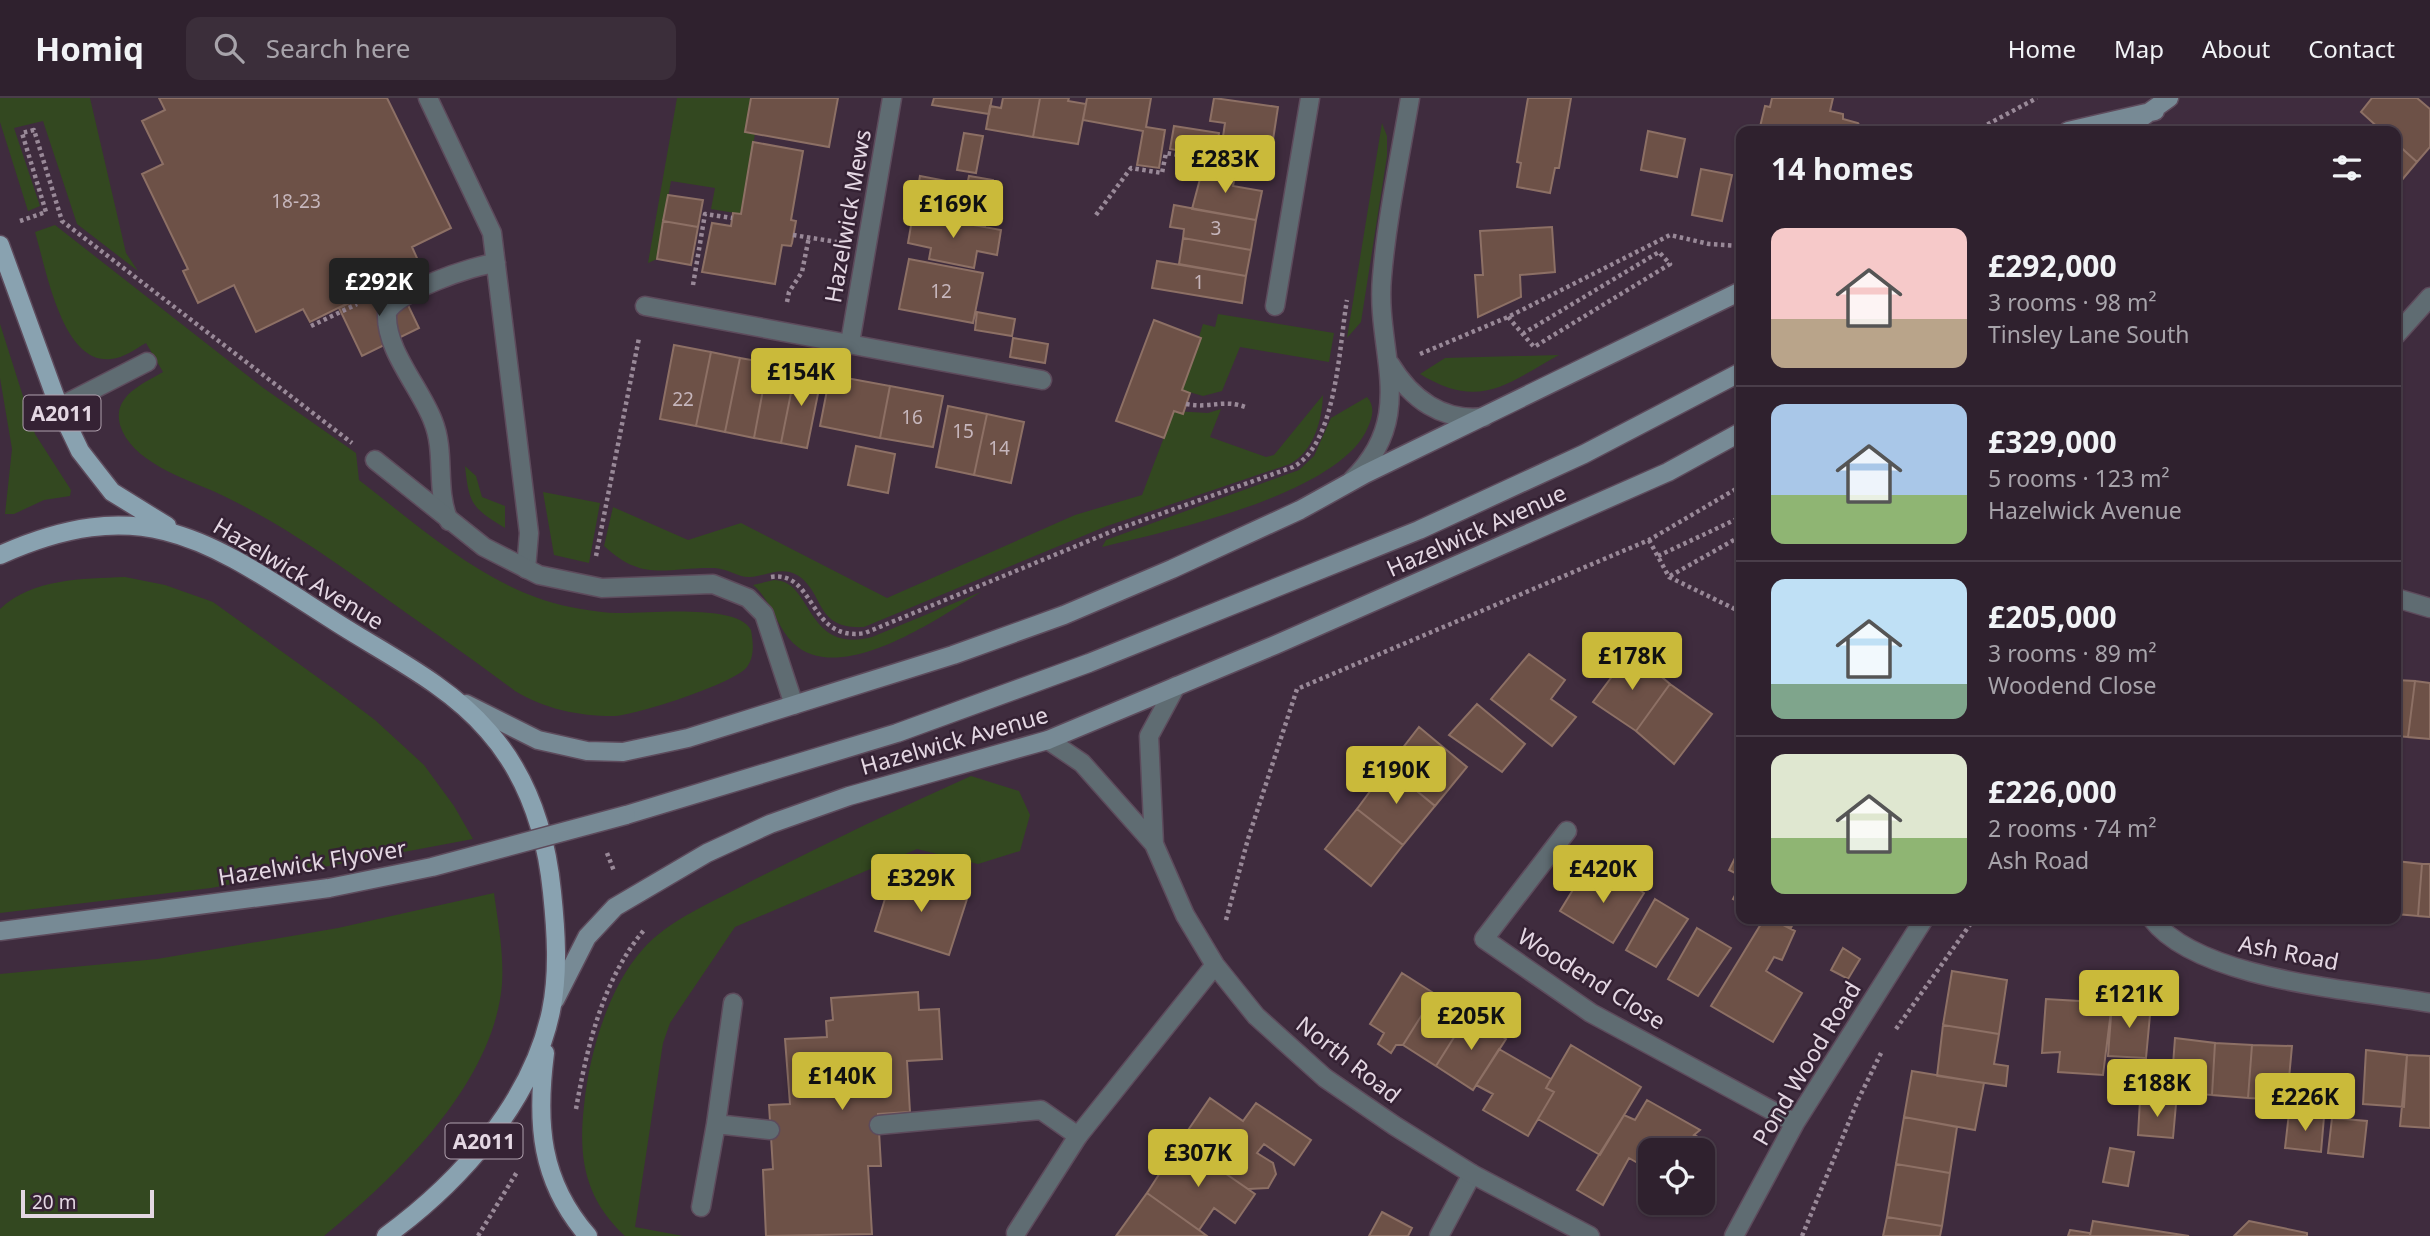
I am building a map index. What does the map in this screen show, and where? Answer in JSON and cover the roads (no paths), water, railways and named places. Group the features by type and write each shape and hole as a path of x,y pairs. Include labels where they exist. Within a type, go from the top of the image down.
{"main road":[{"name":"A2011","path":"0,245 59,407 80,451 101,481 140,511 186,535"},
{"name":"Hazelwick Avenue","path":"0,555 39,539 101,526 143,527 186,535 240,561 442,690 483,725 503,749 529,793 548,859 555,915 550,1015 526,1081 501,1121 433,1197 386,1236"},
{"path":"550,1015 541,1101 546,1162 557,1193 587,1236"}],"street":[{"path":"428,98 484,211 492,233 529,533 526,569"},
{"name":"Hazelwick Mews","path":"850,343 892,98"},
{"path":"1275,306 1310,98"},
{"path":"1348,483 1368,461 1382,432 1392,387 1391,364 1381,313 1382,278 1410,98"},
{"path":"2143,126 2169,98"},
{"path":"2090,126 2155,111"},
{"path":"2131,126 2155,111"},
{"path":"449,521 443,503 437,433 391,336 387,313 402,296 480,265 496,263"},
{"name":"Hazelwick Avenue","path":"442,690 538,740 604,752 660,746 794,705 1064,615 1300,510 1348,483 1736,294"},
{"path":"2401,329 2430,297"},
{"path":"645,306 1042,380"},
{"path":"59,407 147,362"},
{"path":"1391,364 1412,394 1431,407 1459,418 1487,417"},
{"name":"Hazelwick Avenue","path":"626,815 897,733 1089,663 1419,530 1584,454 1736,375"},
{"name":"Hazelwick Avenue","path":"550,1015 564,978 587,937 627,898 707,853 769,824 849,796 1048,740 1668,472 1736,435"},
{"path":"375,460 484,547 526,569 590,586 642,588 693,583 722,586 748,598 764,614 794,705"},
{"path":"2401,599 2430,608"},
{"name":"North Road","path":"1154,844 1149,736 1176,686"},
{"name":"North Road","path":"1048,740 1082,763 1154,844 1185,915 1215,965 1256,1016 1325,1078 1472,1174 1590,1236"},
{"name":"Hazelwick Flyover","path":"0,931 329,888 432,867 626,815"},
{"name":"Woodend Close","path":"1567,831 1483,939 1591,1013 1795,1123"},
{"name":"Pond Wood Road","path":"1734,1236 1795,1123 1921,924"},
{"name":"Ash Road","path":"2158,924 2188,949 2218,964 2259,974 2430,1003"},
{"path":"1016,1233 1078,1136 1215,965"},
{"path":"701,1208 733,1003"},
{"path":"878,1125 1041,1110 1078,1136"},
{"path":"716,1124 771,1130"},
{"path":"1439,1236 1472,1174"}]}
